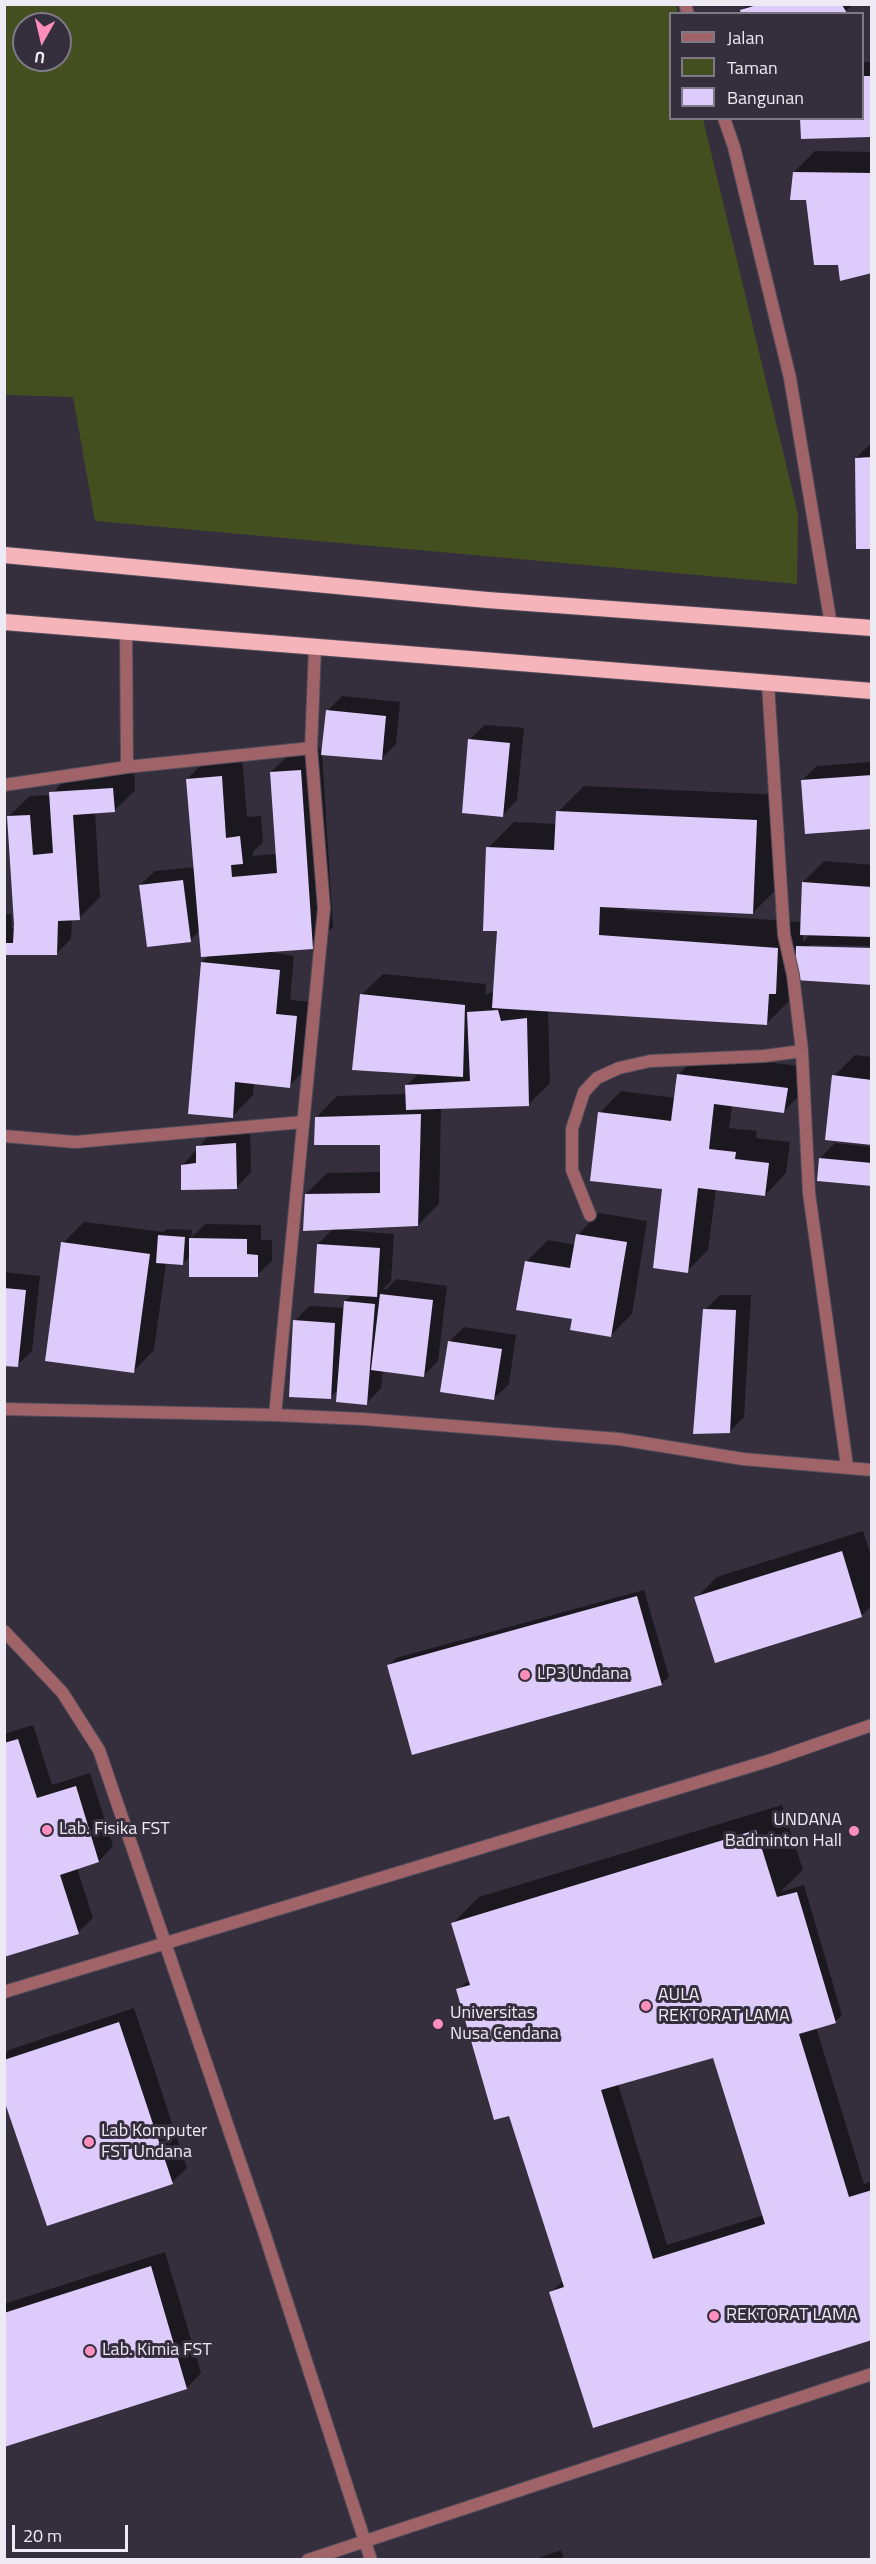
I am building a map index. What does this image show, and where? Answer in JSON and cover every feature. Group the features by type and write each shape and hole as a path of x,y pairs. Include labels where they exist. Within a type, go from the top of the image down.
{"highway":[{"path":"4,555 487,600 872,628"},
{"path":"4,622 872,691"}],"street":[{"path":"725,120 734,147 790,378 831,625"},
{"path":"126,632 128,767"},
{"path":"275,1415 324,908 311,748 315,647"},
{"path":"768,684 784,935 793,975 802,1051 809,1193 847,1466"},
{"path":"4,785 128,767 311,748"},
{"path":"590,1215 572,1170 572,1129 584,1092 597,1078 619,1068 650,1061 764,1056 802,1051"},
{"path":"4,1136 75,1142 303,1122"},
{"path":"4,1409 275,1415 619,1439 743,1459 847,1466 872,1470"},
{"path":"4,1632 62,1692 99,1750 264,2232 371,2559"},
{"path":"4,1992 771,1760 872,1725"},
{"path":"308,2559 872,2374"}],"green space":[{"path":"5,4 676,5 678,12 669,12 669,120 703,120 798,514 797,584 95,521 73,397 5,395"}],"building":[{"path":"757,5 842,5 846,12 740,12 740,10"},
{"path":"864,76 870,76 871,137 801,139 800,120 864,120"},
{"path":"793,172 872,173 872,273 840,281 838,265 814,265 806,200 790,200"},
{"path":"872,457 872,549 856,549 855,458"},
{"path":"326,710 386,716 382,760 321,755"},
{"path":"468,739 510,743 503,817 462,813"},
{"path":"301,770 313,949 201,957 186,779 222,776 226,838 240,836 243,864 231,865 232,877 277,873 270,772"},
{"path":"872,775 872,829 805,834 801,780"},
{"path":"113,788 115,812 73,815 80,920 58,921 57,955 5,955 5,943 13,943 14,924 7,816 30,815 33,855 53,853 49,792"},
{"path":"556,811 757,820 753,914 600,907 599,935 778,948 776,994 769,994 767,1025 492,1008 497,931 483,931 486,847 554,850"},
{"path":"183,880 191,942 147,947 139,885"},
{"path":"802,882 872,887 872,937 800,935"},
{"path":"796,946 872,948 872,985 795,980"},
{"path":"201,962 280,970 276,1014 297,1016 290,1088 235,1082 233,1118 188,1114"},
{"path":"360,994 465,1005 463,1077 352,1070"},
{"path":"498,1010 501,1021 527,1018 529,1106 406,1110 405,1085 470,1081 467,1012"},
{"path":"677,1074 788,1088 784,1113 714,1104 709,1149 736,1152 735,1159 769,1163 765,1196 698,1188 688,1273 653,1268 662,1189 590,1181 598,1112 671,1121"},
{"path":"832,1075 872,1080 872,1145 825,1140"},
{"path":"421,1114 418,1226 303,1231 305,1194 380,1193 380,1145 314,1145 315,1117"},
{"path":"236,1143 237,1189 181,1190 181,1165 196,1163 196,1146"},
{"path":"819,1158 872,1163 872,1186 817,1181"},
{"path":"576,1234 627,1242 611,1337 570,1330 572,1319 516,1310 525,1261 570,1268"},
{"path":"158,1235 185,1237 183,1265 156,1263"},
{"path":"189,1238 247,1239 247,1254 258,1255 258,1277 189,1277"},
{"path":"61,1242 150,1254 134,1373 45,1361"},
{"path":"317,1244 380,1248 377,1297 314,1293"},
{"path":"4,1288 26,1290 18,1367 4,1366"},
{"path":"380,1294 433,1300 424,1377 371,1370"},
{"path":"344,1301 375,1304 367,1405 336,1402"},
{"path":"703,1309 736,1310 730,1433 693,1434"},
{"path":"293,1320 335,1323 331,1399 289,1397"},
{"path":"448,1341 502,1349 494,1400 440,1392"},
{"path":"842,1551 862,1617 715,1663 694,1597"},
{"name":"LP3 Undana","path":"637,1596 662,1685 412,1755 387,1665"},
{"name":"Lab. Fisika FST","path":"18,1739 37,1798 76,1786 99,1862 60,1875 79,1934 4,1957 4,1743"},
{"path":"756,1830 777,1897 797,1892 836,2023 799,2034 849,2197 872,2190 872,2340 593,2428 549,2292 564,2287 509,2116 494,2120 456,1989 470,1985 451,1923","holes":["713,2058 765,2224 653,2259 601,2090"]},
{"name":"Lab Komputer FST Undana","path":"119,2022 173,2184 47,2226 4,2100 4,2060"},
{"name":"Lab. Kimia FST","path":"151,2266 187,2389 4,2447 4,2313"}],"place":[{"name":"LP3 Undana","path":"525,1675"},
{"name":"Lab. Fisika FST","path":"47,1830"},
{"name":"UNDANA Badminton Hall","path":"854,1831"},
{"name":"AULA REKTORAT LAMA","path":"646,2006"},
{"name":"Universitas Nusa Cendana","path":"438,2024"},
{"name":"Lab Komputer FST Undana","path":"89,2142"},
{"name":"REKTORAT LAMA","path":"714,2316"},
{"name":"Lab. Kimia FST","path":"90,2351"}]}
